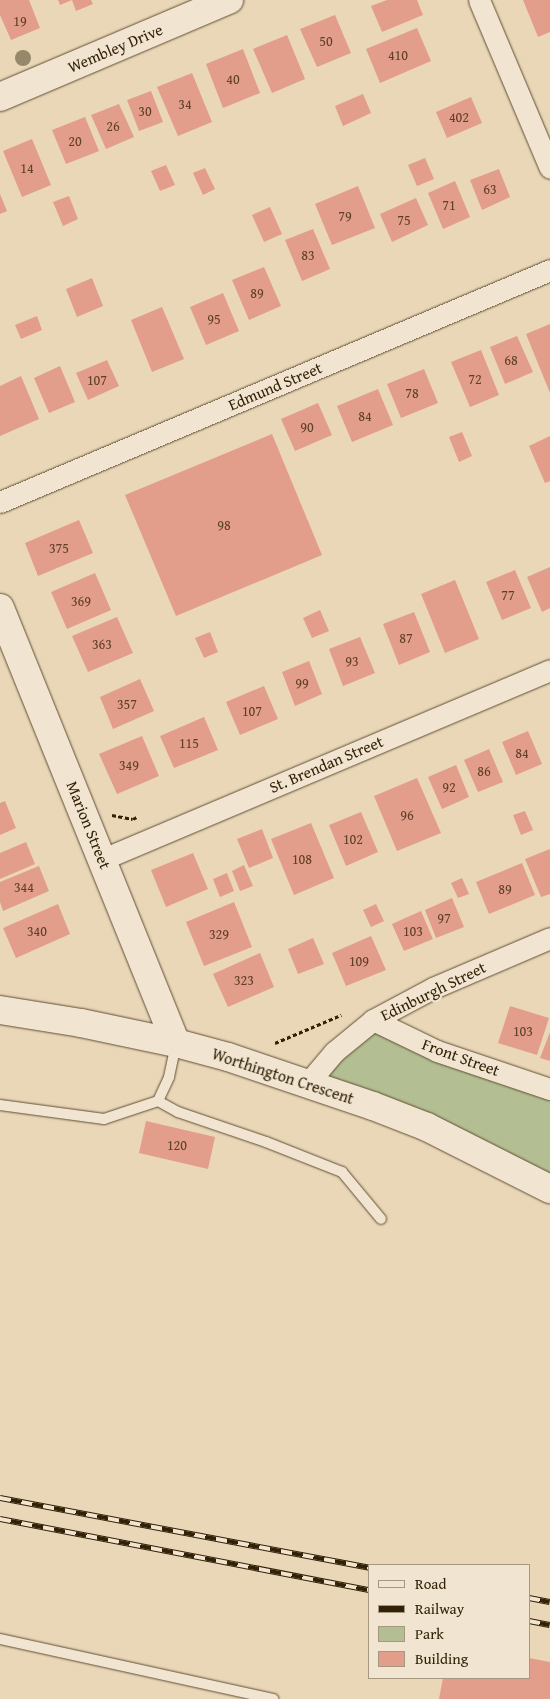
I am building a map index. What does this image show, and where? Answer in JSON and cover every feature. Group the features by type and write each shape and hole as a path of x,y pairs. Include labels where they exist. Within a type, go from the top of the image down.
{"street":[{"name":"Wembley Drive","path":"0,96 229,0"},
{"path":"479,0 550,168"},
{"name":"Edmund Street","path":"0,502 550,270"},
{"name":"Marion Street","path":"0,608 176,1043"},
{"name":"St. Brendan Street","path":"103,859 550,670"},
{"name":"Edinburgh Street","path":"307,1084 334,1052 373,1020 433,988 550,938"},
{"name":"Worthington Crescent","path":"0,1010 176,1043 228,1057 427,1127 550,1189"},
{"name":"Front Street","path":"373,1020 437,1051 550,1089"}],"lane":[{"path":"0,1105 104,1119 158,1101 169,1078 176,1043"},
{"path":"158,1101 178,1112 266,1142 342,1172 381,1219"},
{"path":"0,1639 274,1699"}],"green space":[{"path":"377,1020 550,1087 550,1192 308,1087"}],"building":[{"path":"0,0 29,0 40,28 11,40 0,15"},
{"path":"58,0 72,0 60,5"},
{"path":"72,0 91,0 93,4 76,11"},
{"path":"387,0 417,0 423,15 382,32 371,6"},
{"path":"523,0 550,0 550,32 538,37"},
{"path":"335,15 351,53 317,67 300,29"},
{"path":"417,28 431,61 380,83 366,49"},
{"path":"287,35 305,79 272,93 253,49"},
{"path":"243,49 260,93 223,108 206,64"},
{"path":"192,73 212,122 178,136 157,87"},
{"path":"151,91 163,122 139,131 127,100"},
{"path":"363,94 371,113 343,126 335,106"},
{"path":"471,97 482,123 447,138 436,112"},
{"path":"119,104 134,137 106,149 91,115"},
{"path":"85,117 99,151 66,164 52,130"},
{"path":"32,139 51,185 22,197 3,151"},
{"path":"425,158 434,179 417,186 408,165"},
{"path":"166,165 175,185 160,191 151,171"},
{"path":"205,168 215,189 203,195 193,173"},
{"path":"499,169 510,197 482,210 470,180"},
{"path":"455,181 470,217 443,229 428,193"},
{"path":"358,186 375,228 332,245 315,204"},
{"path":"0,194 7,211 0,214"},
{"path":"69,196 78,219 63,226 53,202"},
{"path":"416,198 428,225 392,242 380,214"},
{"path":"270,207 282,234 264,242 252,215"},
{"path":"313,229 330,269 302,281 285,240"},
{"path":"264,267 281,306 249,320 232,280"},
{"path":"92,278 103,306 77,317 66,289"},
{"path":"223,293 239,331 206,345 190,307"},
{"path":"162,307 184,359 152,372 131,320"},
{"path":"37,316 42,330 21,339 15,325"},
{"path":"550,324 550,393 526,334"},
{"path":"517,336 533,372 505,384 490,347"},
{"path":"481,350 499,395 470,407 451,362"},
{"path":"107,360 119,386 88,400 76,373"},
{"path":"60,366 75,402 49,413 34,378"},
{"path":"424,369 438,403 401,418 387,384"},
{"path":"21,376 39,419 0,436 0,386"},
{"path":"378,389 393,425 352,442 337,406"},
{"path":"318,403 332,435 295,451 281,419"},
{"path":"462,432 472,456 459,462 449,437"},
{"path":"272,434 322,555 176,616 125,495"},
{"path":"550,436 550,481 545,483 529,446"},
{"path":"79,520 93,553 38,576 25,543"},
{"path":"550,567 550,608 542,612 527,577"},
{"path":"515,570 531,608 502,620 486,582"},
{"path":"95,573 111,610 67,629 51,592"},
{"path":"455,580 479,639 445,653 421,594"},
{"path":"320,610 329,631 312,638 303,618"},
{"path":"414,612 430,652 399,665 383,624"},
{"path":"117,617 133,653 88,672 72,636"},
{"path":"210,632 218,652 204,658 195,638"},
{"path":"360,637 375,673 343,686 329,649"},
{"path":"309,661 322,694 295,706 282,672"},
{"path":"140,679 154,711 113,729 100,697"},
{"path":"264,686 278,719 240,735 226,702"},
{"path":"204,717 218,750 174,768 160,736"},
{"path":"528,731 542,764 516,775 502,742"},
{"path":"142,736 159,776 117,794 99,754"},
{"path":"489,749 503,782 478,792 464,760"},
{"path":"456,765 469,797 442,809 428,777"},
{"path":"417,778 441,833 397,851 374,796"},
{"path":"5,801 16,828 0,835 0,803"},
{"path":"525,811 533,830 521,835 513,815"},
{"path":"361,812 378,852 346,866 329,825"},
{"path":"311,823 334,878 294,895 271,839"},
{"path":"262,829 273,858 249,868 237,839"},
{"path":"26,842 35,864 0,879 0,853"},
{"path":"550,849 550,894 541,897 525,859"},
{"path":"193,853 208,889 166,907 151,870"},
{"path":"522,863 535,895 489,914 476,882"},
{"path":"244,865 253,886 240,891 232,871"},
{"path":"39,866 49,891 3,911 0,902 0,882"},
{"path":"227,873 234,891 220,897 213,879"},
{"path":"462,878 469,894 458,898 451,883"},
{"path":"452,898 464,927 436,938 425,910"},
{"path":"234,902 252,947 204,966 186,922"},
{"path":"58,904 70,934 16,958 3,928"},
{"path":"376,904 384,921 371,927 363,910"},
{"path":"421,911 433,939 404,951 392,924"},
{"path":"371,936 386,970 346,986 332,953"},
{"path":"313,938 324,964 298,974 288,949"},
{"path":"260,953 274,987 228,1007 213,974"},
{"path":"510,1006 549,1018 537,1055 498,1043"},
{"path":"550,1032 550,1061 540,1058"},
{"path":"146,1121 215,1137 208,1169 139,1153"},
{"path":"530,1658 550,1662 550,1699 439,1699 443,1679 530,1679"}],"railway":[{"path":"0,1498 368,1568"},
{"path":"0,1519 368,1590"},
{"path":"530,1598 550,1602"},
{"path":"530,1621 550,1625"}]}
